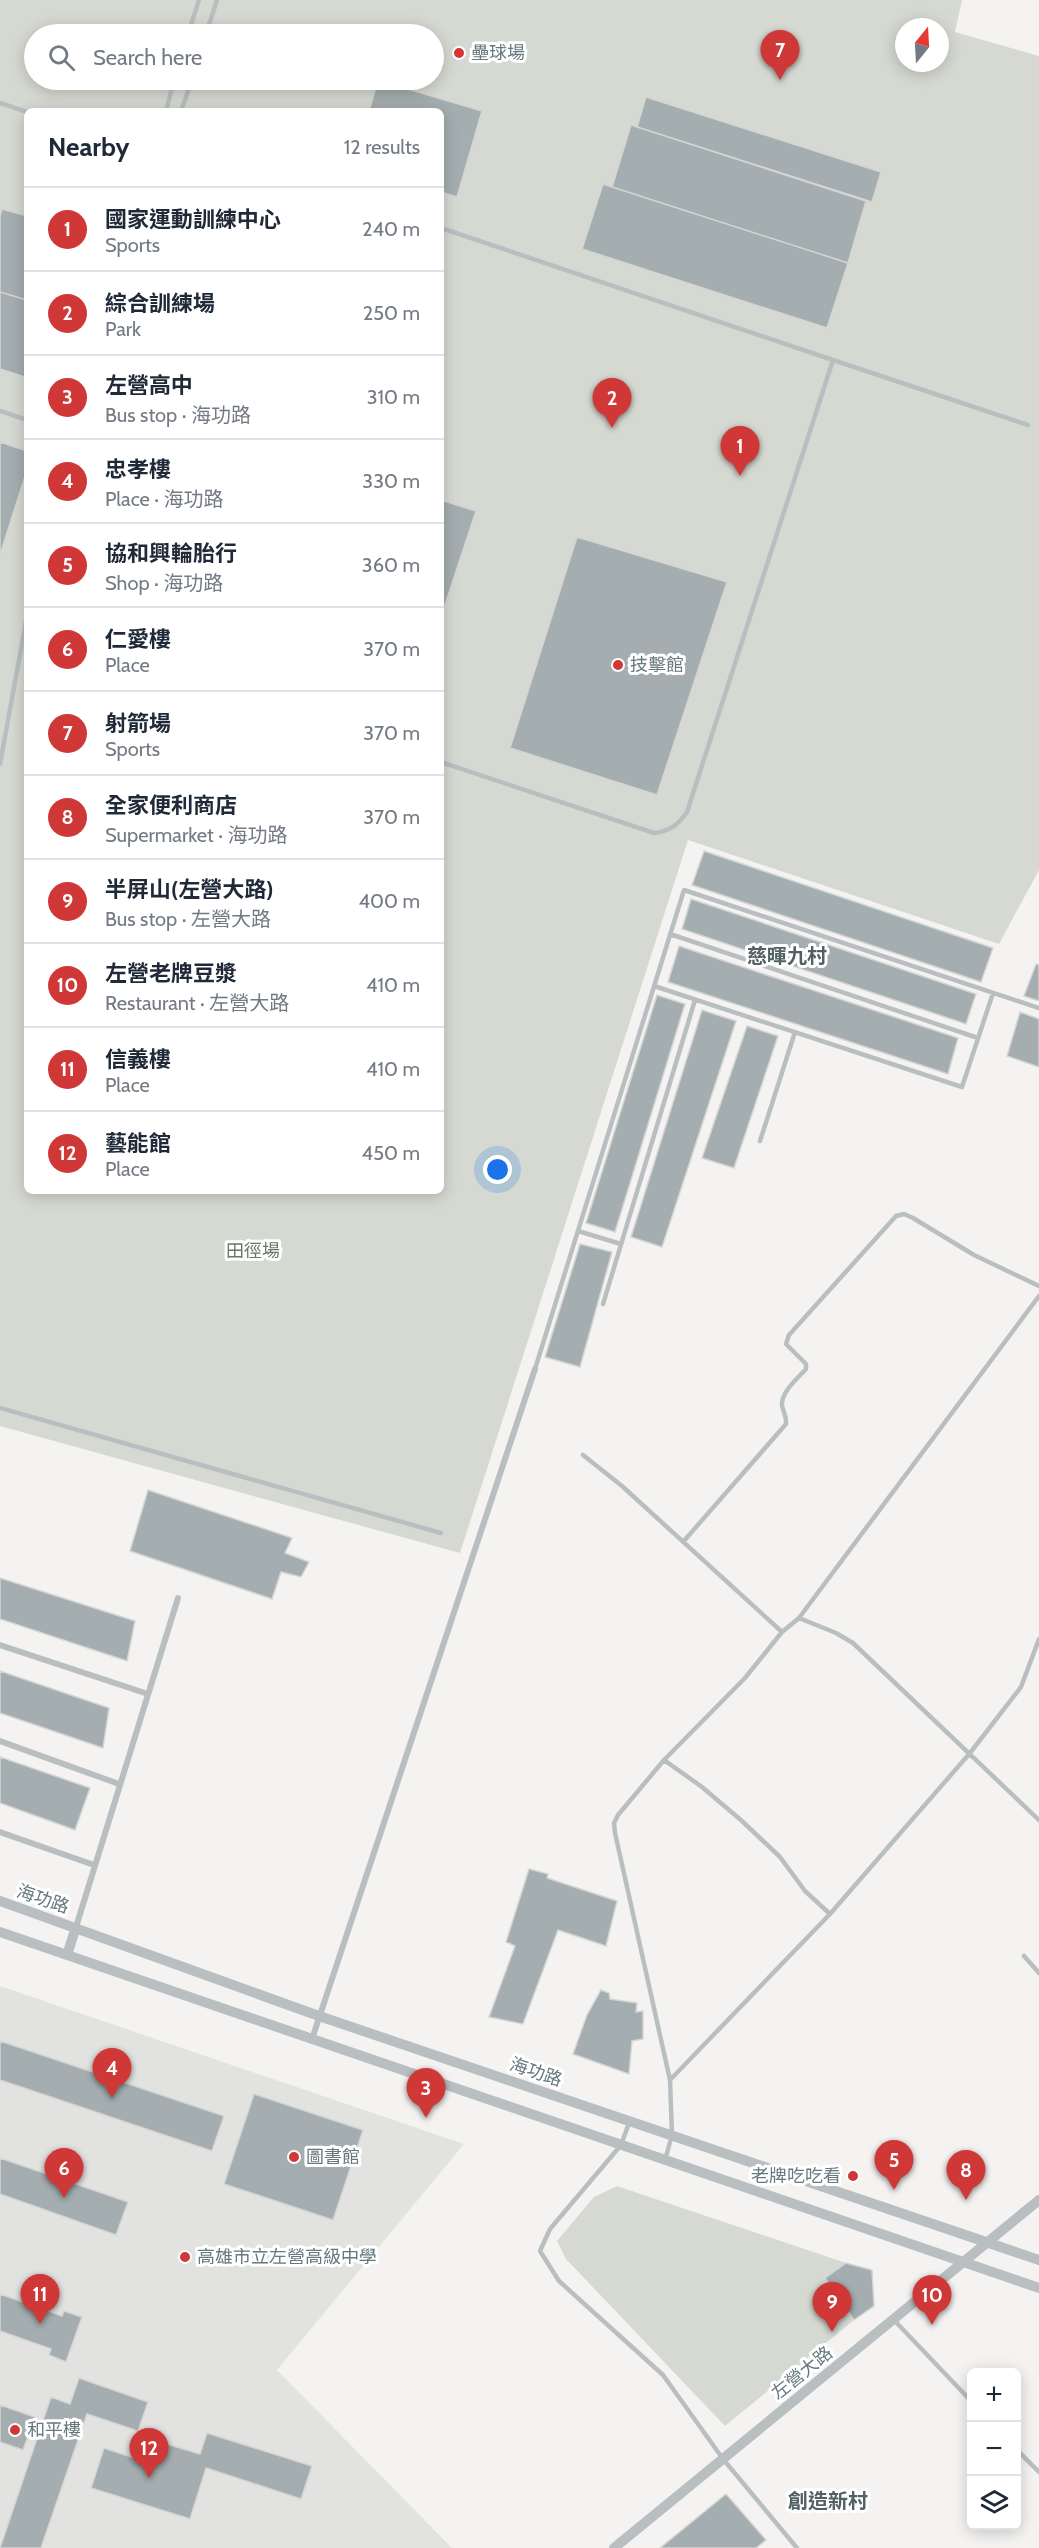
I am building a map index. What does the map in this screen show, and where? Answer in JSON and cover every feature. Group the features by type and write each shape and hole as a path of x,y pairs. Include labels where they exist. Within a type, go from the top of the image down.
{"street":[{"path":"312,2039 535,1370"},
{"path":"76,1927 178,1598"},
{"path":"0,1645 148,1694"},
{"path":"0,1742 119,1784"},
{"path":"0,1833 94,1865"},
{"name":"海功路","path":"0,1901 319,2016 1039,2260"},
{"name":"海功路","path":"67,1955 76,1927"},
{"path":"0,1932 1039,2288"},
{"name":"左營大路","path":"614,2548 1039,2200"}],"lane":[{"path":"191,24 199,0"},
{"path":"209,24 217,0"},
{"path":"167,108 171,90"},
{"path":"182,108 188,90"},
{"path":"0,103 24,111"},
{"path":"444,229 1028,425"},
{"path":"444,763 654,833 667,831 680,823 687,812 834,360"},
{"path":"0,411 24,419"},
{"path":"0,765 24,635"},
{"path":"535,1370 684,890 1039,1008"},
{"path":"670,934 978,1038"},
{"path":"654,986 962,1087 993,993"},
{"path":"603,1304 695,1000"},
{"path":"760,1142 795,1032"},
{"path":"683,1542 786,1424 787,1420 782,1405 784,1397 806,1369 803,1360 786,1344 789,1335 896,1216 904,1214 913,1218 974,1255 1039,1286"},
{"path":"578,1231 621,1245"},
{"path":"665,2160 672,2135 670,2080 614,1823 618,1815 664,1760 745,1678 782,1632 800,1618 1039,1296"},
{"path":"0,1408 441,1533"},
{"path":"583,1455 622,1486 782,1632"},
{"path":"800,1618 853,1643 1039,1820"},
{"path":"670,2080 830,1914 970,1753 1021,1687 1039,1639"},
{"path":"664,1760 702,1787 742,1821 780,1857 805,1891 830,1914"},
{"path":"1024,1956 1039,1973"},
{"path":"630,2121 621,2145 550,2229 540,2251 559,2282 663,2375 723,2459 797,2548"},
{"path":"894,2320 967,2397"},
{"path":"1021,2453 1039,2472"}],"shaded area":[{"name":"高雄市立左營高級中學","path":"0,1986 464,2144 277,2370 452,2548 0,2548"}],"green space":[{"name":"田徑場","path":"0,0 962,0 955,32 1039,56 1039,870 999,944 688,840 460,1553 0,1426"},
{"path":"617,2186 846,2263 825,2278 854,2320 725,2426 566,2259 557,2241 594,2197"}],"building":[{"path":"375,90 412,90 482,111 457,197 444,193 444,108 370,108"},
{"path":"646,97 881,172 872,202 637,127"},
{"path":"631,125 866,201 848,263 612,187"},
{"path":"603,184 848,263 827,328 582,249"},
{"path":"2,209 24,215 24,299 0,292 0,216"},
{"path":"0,292 24,299 24,377 0,369"},
{"path":"0,442 24,450 24,479 0,555"},
{"path":"444,501 476,511 444,608"},
{"name":"技擊館","path":"577,537 727,582 657,795 510,748"},
{"path":"704,851 993,948 981,982 692,885"},
{"path":"691,899 976,994 966,1024 682,929"},
{"path":"679,946 958,1038 948,1074 668,982"},
{"path":"1036,964 1039,965 1039,1001 1024,996"},
{"path":"657,995 685,1004 615,1232 586,1223"},
{"path":"702,1010 736,1021 662,1247 631,1237"},
{"path":"1020,1012 1039,1019 1039,1067 1007,1056"},
{"path":"747,1026 778,1036 734,1168 702,1158"},
{"path":"580,1244 612,1252 580,1367 545,1357"},
{"path":"148,1490 292,1538 285,1553 309,1562 301,1577 281,1572 272,1599 130,1551"},
{"path":"0,1578 135,1621 127,1661 0,1619"},
{"path":"0,1671 109,1708 103,1748 0,1713"},
{"path":"0,1757 90,1788 75,1830 0,1803"},
{"path":"529,1869 548,1874 547,1878 617,1901 606,1946 558,1930 523,2024 489,2017 515,1946 506,1942"},
{"path":"601,1990 609,1993 610,1999 637,2003 636,2012 643,2011 643,2039 632,2041 629,2074 573,2054 587,2015"},
{"path":"0,2041 224,2116 212,2151 0,2080"},
{"name":"圖書館","path":"254,2094 363,2130 333,2220 224,2184"},
{"path":"0,2158 128,2202 116,2235 0,2194"},
{"path":"846,2263 872,2270 874,2306 854,2320 825,2278"},
{"path":"0,2294 62,2316 64,2311 82,2317 66,2362 49,2355 51,2349 0,2331"},
{"path":"79,2378 148,2402 138,2431 87,2414 41,2548 0,2548 51,2397 70,2404"},
{"name":"和平樓","path":"0,2405 35,2417 23,2450 0,2442"},
{"path":"207,2433 312,2466 301,2499 206,2468 190,2519 91,2488 104,2448 137,2459 144,2437 200,2454"},
{"path":"726,2494 766,2540 756,2548 660,2548"}],"place":[{"name":"壘球場","path":"459,53"},
{"name":"射箭場","path":"780,80"},
{"name":"綜合訓練場","path":"612,428"},
{"name":"國家運動訓練中心","path":"740,476"},
{"name":"技擊館","path":"618,665"},
{"name":"忠孝樓","path":"112,2098"},
{"name":"左營高中","path":"426,2118"},
{"name":"圖書館","path":"294,2157"},
{"name":"老牌吃吃看","path":"853,2176"},
{"name":"協和興輪胎行","path":"894,2190"},
{"name":"仁愛樓","path":"64,2198"},
{"name":"全家便利商店","path":"966,2200"},
{"name":"高雄市立左營高級中學","path":"185,2257"},
{"name":"信義樓","path":"40,2324"},
{"name":"左營老牌豆漿","path":"932,2325"},
{"name":"半屏山(左營大路)","path":"832,2332"},
{"name":"和平樓","path":"15,2430"},
{"name":"藝能館","path":"149,2478"}],"district":[{"name":"慈暉九村","path":"787,956"},
{"name":"創造新村","path":"828,2501"}]}
